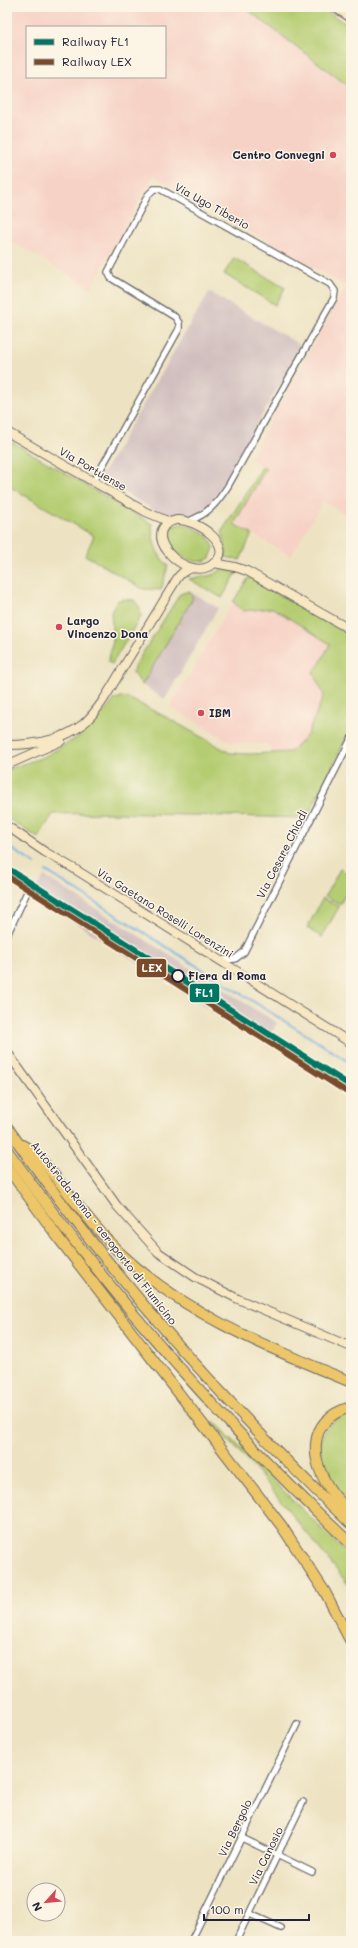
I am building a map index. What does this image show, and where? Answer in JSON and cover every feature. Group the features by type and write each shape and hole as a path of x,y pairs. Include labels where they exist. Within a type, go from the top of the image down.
{"highway":[{"name":"Autostrada Roma - aeroporto di Fiumicino","path":"7,1127 106,1259 196,1366 264,1439 351,1524"},
{"path":"19,1144 26,1146 40,1158 106,1238 135,1266 167,1291 202,1313 245,1336 351,1382"},
{"path":"7,1150 94,1267 184,1375 286,1482 351,1544"},
{"path":"7,1167 60,1240 281,1525 325,1592 351,1642"},
{"path":"351,1407 335,1413 322,1426 316,1439 315,1453 317,1465 334,1496 351,1512"}],"street":[{"path":"334,7 351,18"},
{"name":"Via Ugo Tiberio","path":"94,481 180,329 176,317 111,278 108,272 149,194 154,189 160,189 330,284 335,291 334,298 222,495 208,512 189,521"},
{"name":"Via Portuense","path":"7,432 146,512 170,522"},
{"path":"7,765 65,739 83,724 108,693 178,577 183,572 192,568 204,568 214,563 220,550 217,540 212,535 189,521 180,519 170,522 162,531 161,539 164,548 172,557 192,568"},
{"path":"214,563 243,570 351,630"},
{"path":"7,745 48,741 83,724"},
{"name":"Via Cesare Chiodi","path":"218,960 235,959 244,952 351,739"},
{"name":"Via Gaetano Roselli Lorenzini","path":"7,826 45,852 73,868 351,1043"},
{"path":"7,934 28,890"},
{"path":"7,1052 114,1202 140,1234 158,1252 195,1277 238,1300 351,1347"},
{"name":"Via Bergolo","path":"191,1941 297,1724"},
{"name":"Via Canosio","path":"236,1941 304,1802"},
{"path":"242,1838 312,1872"},
{"path":"250,1914 281,1928"}],"shaded area":[{"path":"7,7 242,7 351,89 351,518 323,501 291,556 234,524 266,468 250,458 346,286 153,176 91,288 7,239"},
{"path":"209,292 302,346 212,502 205,510 192,514 164,516 100,478"},
{"path":"189,591 218,608 165,699 142,685 133,672 134,667 180,594"},
{"name":"IBM","path":"233,602 243,611 273,608 330,644 319,665 313,672 324,695 307,735 291,752 273,753 268,744 232,743 170,707"},
{"path":"44,876 277,1023 266,1042 212,1011 32,895"}],"green space":[{"path":"244,7 320,7 351,27 351,88"},
{"path":"234,258 285,288 275,305 224,274"},
{"path":"7,439 152,524 153,537 157,552 168,566 161,590 143,589 85,555 94,536 7,485"},
{"path":"263,466 266,468 234,524 252,534 240,560 225,557 226,551 222,531"},
{"path":"180,524 190,526 209,539 214,548 210,558 201,561 191,560 174,550 169,543 168,536 171,529"},
{"path":"224,568 237,572 222,598 189,579 213,575"},
{"path":"249,577 351,636 351,729 309,813 302,818 110,813 53,814 38,838 7,818 7,772 14,767 44,757 80,736 114,700 121,697 128,698 166,717 230,753 249,754 291,752 307,735 324,695 313,672 319,665 330,644 273,608 243,611 233,602"},
{"path":"189,591 193,598 142,685 133,672 134,667 180,594"},
{"path":"122,599 134,600 140,608 141,616 112,664 108,662 113,641 111,612 117,601"},
{"path":"340,869 351,875 351,885 340,904 325,896"},
{"path":"323,898 339,907 322,937 307,928"},
{"path":"351,1411 351,1504 343,1496 329,1474 321,1451 321,1440 326,1429 335,1420"},
{"path":"214,1421 351,1558 351,1588 252,1465 212,1423"}],"waterway":[{"path":"7,846 35,864"},
{"path":"46,871 351,1063"}],"rail line":[{"name":"FL1","path":"7,868 351,1086"},
{"name":"LEX","path":"7,876 347,1092"}],"place":[{"name":"Centro Convegni","path":"333,155"},
{"name":"Largo Vincenzo Dona","path":"59,627"},
{"name":"IBM","path":"201,713"},
{"name":"Fiera di Roma","path":"178,976"}]}
